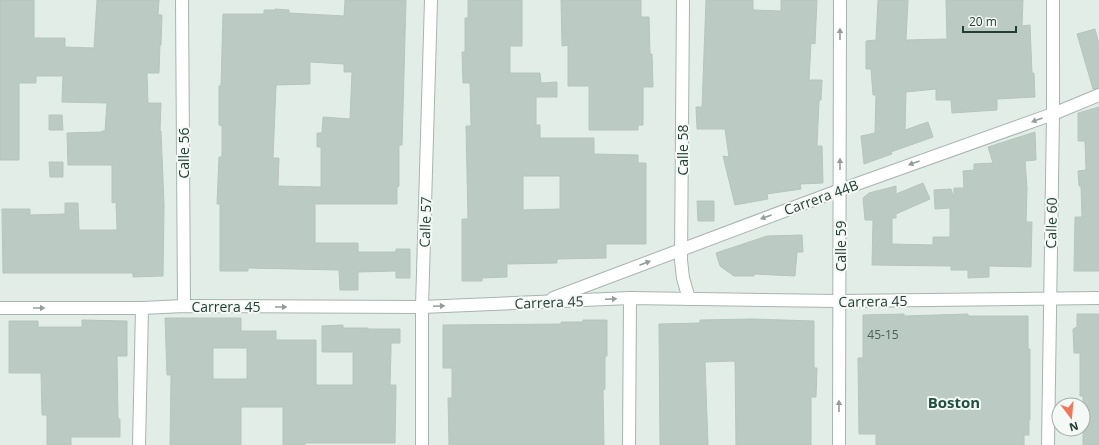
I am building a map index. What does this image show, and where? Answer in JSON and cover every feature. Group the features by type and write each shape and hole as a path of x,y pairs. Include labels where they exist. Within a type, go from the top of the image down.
{"street":[{"name":"Calle 56","path":"182,0 184,306"},
{"name":"Calle 57","path":"422,445 422,307 430,0"},
{"name":"Calle 58","path":"683,0 681,249 683,278 689,298"},
{"name":"Calle 59","path":"839,445 840,0"},
{"name":"Calle 60","path":"1048,445 1053,114 1053,0"},
{"name":"Carrera 44B","path":"543,302 840,190 1053,114 1099,95"},
{"name":"Carrera 45","path":"0,308 142,308 184,306 422,307 630,298 840,301 1099,298"},
{"path":"629,445 630,298"},
{"path":"139,445 142,308"}],"building":[{"path":"0,0 34,0 34,38 65,38 65,47 94,48 97,0 159,0 158,15 162,15 159,73 147,73 148,103 161,103 160,131 164,205 163,276 133,277 133,273 3,273 2,209 30,209 30,215 65,214 65,203 78,203 79,230 117,230 116,202 112,203 112,165 68,165 67,133 105,131 107,103 62,102 63,76 36,76 36,83 19,83 19,160 0,160"},
{"path":"345,0 406,0 402,145 399,145 399,186 397,187 397,204 315,204 315,243 358,243 358,252 396,252 396,249 410,249 410,278 396,278 396,271 358,272 358,290 340,290 339,270 248,268 248,271 220,271 220,204 217,204 219,157 222,157 222,126 219,125 219,86 221,86 223,14 264,14 264,10 275,9 289,10 289,13 344,16","holes":["310,62 344,64 344,72 352,72 350,119 323,117 322,133 317,133 317,147 321,147 321,187 278,186 279,158 273,158 276,85 310,84"]},
{"path":"468,0 522,0 522,46 510,46 510,73 540,73 541,83 557,82 557,97 536,97 536,125 540,125 540,138 594,138 594,154 638,155 638,163 646,163 646,244 606,244 606,258 557,259 557,263 507,264 507,277 482,278 482,281 462,281 462,219 468,219 466,126 471,126 470,83 463,83 462,52 465,52 465,18 468,18","holes":["523,176 560,176 560,209 523,210"]},
{"path":"561,0 641,0 641,17 649,17 653,87 643,87 643,125 638,125 638,130 589,130 589,86 568,86 568,45 562,46"},
{"path":"706,0 753,0 753,10 781,11 781,0 817,0 815,44 811,43 809,80 822,80 821,100 819,100 817,146 822,146 823,183 800,184 801,189 767,194 768,199 735,205 723,156 729,157 725,129 697,129 696,107 702,107"},
{"path":"878,0 908,0 906,40 947,39 946,0 1023,0 1022,26 1030,25 1032,73 1034,73 1035,97 997,99 997,110 952,113 951,100 936,100 936,89 906,92 905,130 928,122 933,137 891,152 892,154 864,164 861,136 875,133 876,95 873,95 871,69 866,69 866,41 876,40"},
{"path":"1095,29 1099,44 1099,88 1093,89 1077,34"},
{"path":"1099,107 1099,271 1074,271 1075,217 1082,217 1081,186 1079,186 1078,171 1086,170 1085,141 1078,141 1078,113"},
{"path":"49,115 62,115 63,130 49,130"},
{"path":"1035,132 1036,160 1025,161 1027,188 1026,222 1032,222 1031,267 989,266 989,277 968,278 968,270 951,270 951,266 872,265 873,220 865,220 863,198 869,193 896,186 896,194 923,183 930,199 896,214 896,218 892,218 892,244 933,245 933,237 950,237 950,208 935,209 934,190 951,189 954,198 954,188 964,188 963,171 974,170 974,164 993,163 988,147"},
{"path":"49,162 63,162 63,177 50,177"},
{"path":"697,201 714,201 714,221 698,221"},
{"path":"802,235 803,252 797,252 795,276 754,274 754,276 734,276 720,266 716,253 767,236"},
{"path":"904,314 904,316 968,314 968,316 1028,316 1028,349 1030,349 1030,420 1029,435 1024,435 1024,445 876,445 876,434 859,434 858,358 863,358 863,315"},
{"path":"1077,314 1099,314 1099,445 1083,445 1083,437 1091,437 1091,397 1080,396 1080,353 1074,353 1073,329 1077,327"},
{"path":"165,318 241,318 241,331 276,331 276,340 316,340 316,385 353,385 353,352 322,352 322,326 343,325 343,328 400,329 400,343 391,343 390,385 396,385 395,443 305,443 305,445 283,445 283,407 241,407 241,445 170,445 171,375 167,375","holes":["213,348 247,348 247,379 213,379"]},
{"path":"752,319 814,321 814,368 817,368 816,397 811,397 811,445 736,445 735,361 705,362 708,445 660,445 659,324 700,323 700,320"},
{"path":"82,320 127,321 127,356 117,356 118,419 120,419 120,437 71,437 71,445 47,445 47,415 42,415 41,373 9,373 9,321 38,321 38,327 82,327"},
{"path":"583,320 607,320 607,356 605,356 605,389 603,390 604,445 449,445 448,398 452,398 452,368 443,368 443,325 561,324 561,322 583,322"}],"district":[{"name":"Boston","path":"954,402"}]}
